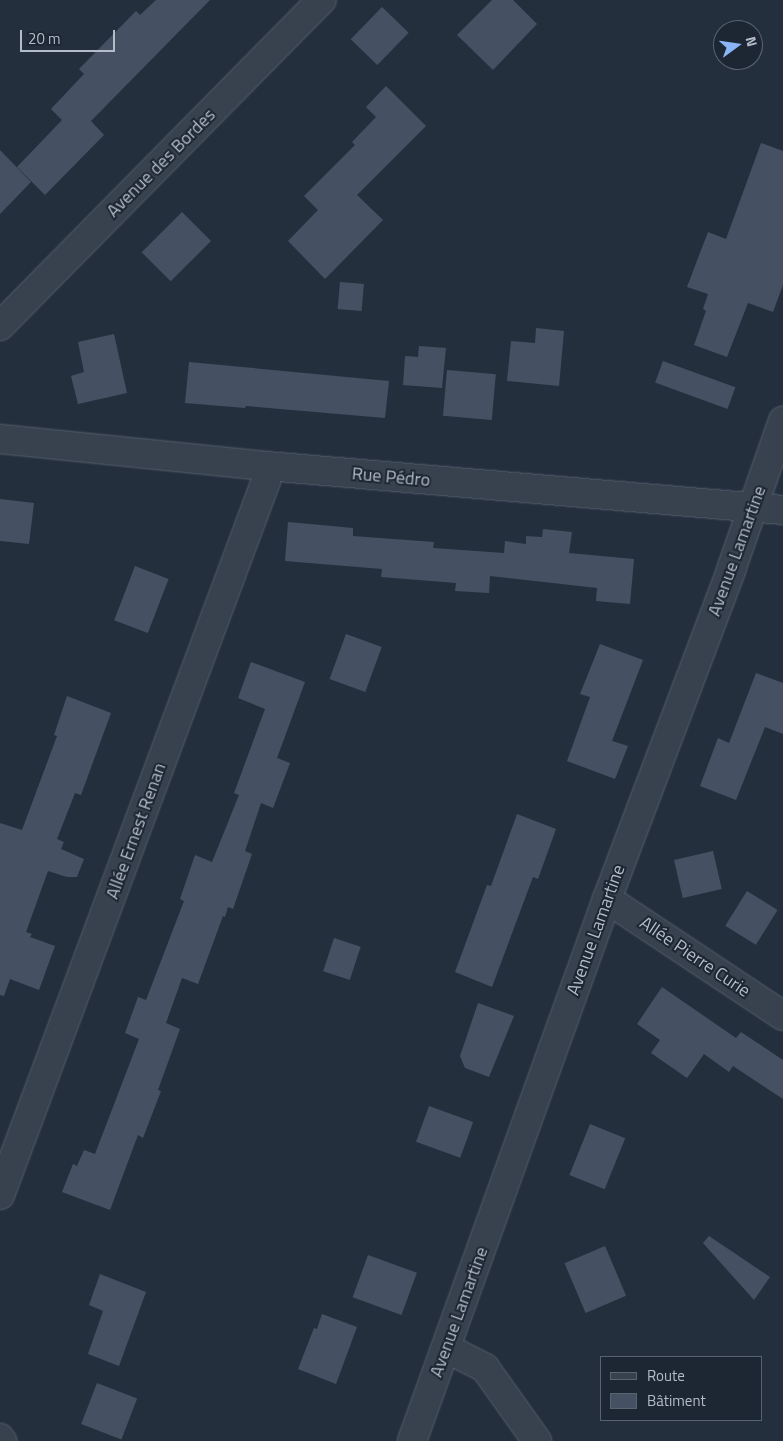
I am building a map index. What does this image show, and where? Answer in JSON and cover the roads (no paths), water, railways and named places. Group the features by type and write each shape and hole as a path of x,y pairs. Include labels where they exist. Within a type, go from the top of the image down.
{"street":[{"name":"Avenue des Bordes","path":"0,326 321,0"},
{"name":"Avenue Lamartine","path":"412,1441 607,899 731,570 783,421"},
{"name":"Rue Pédro","path":"0,439 267,466 783,510"},
{"name":"Allée Ernest Renan","path":"0,1195 266,481 267,466"},
{"name":"Allée Pierre Curie","path":"607,899 783,1016"},
{"path":"446,1348 485,1368 537,1441"}]}
